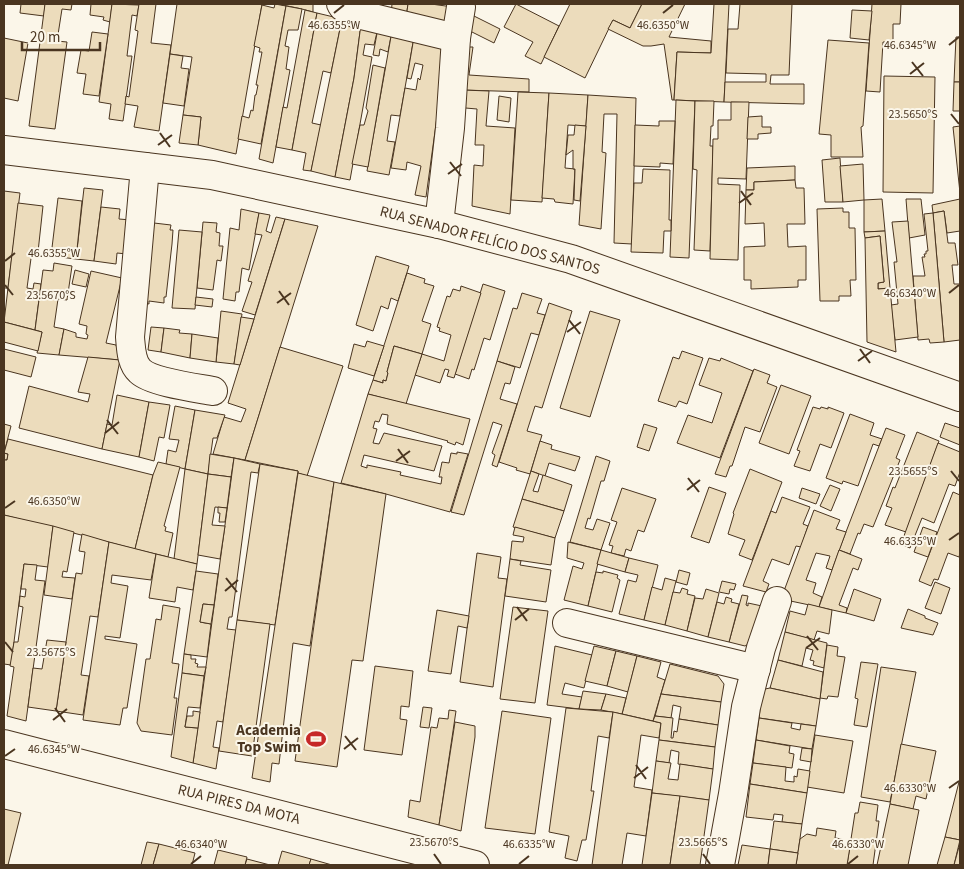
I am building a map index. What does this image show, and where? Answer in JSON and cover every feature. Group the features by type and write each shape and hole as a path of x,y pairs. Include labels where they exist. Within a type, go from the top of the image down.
{"street":[{"path":"341,4 357,14 456,38"},
{"path":"440,224 456,38 461,7"},
{"name":"RUA SENADOR FELÍCIO DOS SANTOS","path":"4,150 212,175 440,224 571,260 960,397"},
{"path":"145,167 130,337 133,358 140,371 152,378 213,391"},
{"path":"720,865 746,707 777,601"},
{"path":"567,623 756,669"},
{"name":"RUA PIRES DA MOTA","path":"4,744 475,865"}],"building":[{"path":"21,4 45,4 44,16 20,13"},
{"path":"45,4 72,4 71,10 62,9 57,41 67,42 55,129 29,126"},
{"path":"91,4 112,4 110,22 103,20 104,17 90,15"},
{"path":"112,4 139,5 137,16 132,15 127,56 132,56 123,121 109,119 111,104 99,102"},
{"path":"139,4 156,4 151,43 171,45 159,131 134,127 138,106 125,104 126,96 129,97 138,31 135,30"},
{"path":"177,4 262,4 236,154 198,145 201,117 183,115 192,57 170,54"},
{"path":"275,4 286,6 261,144 238,139 242,116 249,118 251,110 253,111 258,85 256,85 262,52 259,52 260,48 254,46 262,5 274,8"},
{"path":"278,4 313,4 313,12 302,9"},
{"path":"392,4 408,4 406,18 391,15"},
{"path":"408,4 431,4 453,7 450,29 406,18"},
{"path":"516,4 559,26 541,64 525,56 533,42 504,27"},
{"path":"570,4 642,4 630,28 613,20 585,78 544,57"},
{"path":"642,4 685,4 669,37 711,41 711,53 677,52 674,100 672,100 664,44 643,46 608,29 613,20 630,28"},
{"path":"714,4 729,4 724,102 674,100 677,52 711,53"},
{"path":"740,4 792,4 789,75 771,75 770,84 804,84 804,104 724,102 725,82 766,82 766,74 726,73 728,29 738,29"},
{"path":"872,4 901,4 900,24 893,24 893,42 883,42 880,92 866,91"},
{"path":"286,6 302,9 298,30 288,30 285,46 289,47 286,69 290,70 273,163 259,159"},
{"path":"305,10 317,13 292,150 276,147 283,107 287,108"},
{"path":"852,10 872,11 869,40 850,38"},
{"path":"317,13 342,19 331,73 323,71 312,123 321,125 311,171 303,170 306,153 292,150"},
{"path":"470,14 500,29 494,43 470,31"},
{"path":"342,19 361,24 354,78 335,177 311,171"},
{"path":"361,24 378,28 374,45 365,44 363,55 372,57 350,180 335,177 354,78"},
{"path":"378,28 392,31 388,52 380,49 379,56 373,55"},
{"path":"392,31 414,37 400,116 391,115 387,141 395,142 389,175 367,171"},
{"path":"92,32 108,34 99,96 83,94 86,74 77,73 81,50 89,51"},
{"path":"414,37 447,44 426,197 415,195 421,166 407,162 406,170 391,168 405,88 416,90 423,65 415,63 411,79 407,78"},
{"path":"956,37 960,37 960,82 954,82"},
{"path":"4,38 28,43 18,101 4,98"},
{"path":"828,40 869,43 863,126 861,127 863,157 831,157 831,135 819,134"},
{"path":"468,47 473,47 469,75 529,79 529,92 462,90"},
{"path":"170,54 183,56 181,68 189,69 184,106 163,103"},
{"path":"373,65 385,68 368,167 352,164 360,125 364,125 368,111 366,108"},
{"path":"884,76 935,77 933,193 883,192"},
{"path":"954,82 960,82 960,111 953,111"},
{"path":"462,90 489,91 486,126 515,128 510,214 472,206 474,165 483,166 484,145 475,145 477,109 454,107"},
{"path":"518,92 549,93 542,202 511,200"},
{"path":"549,93 588,95 586,126 568,125 565,168 575,169 573,204 542,198"},
{"path":"588,95 636,98 632,244 614,243 617,114 604,114 602,152 606,153 601,229 579,225"},
{"path":"499,96 511,98 509,122 497,120"},
{"path":"676,100 695,101 689,258 670,257"},
{"path":"695,101 714,101 710,146 713,146 710,251 694,250 697,170 693,169"},
{"path":"731,102 749,102 746,179 718,178 718,184 740,185 738,260 710,259 713,139 718,139 718,120 731,120"},
{"path":"183,115 201,117 198,145 179,143"},
{"path":"762,116 762,127 771,127 771,133 758,134 758,139 747,139 748,117"},
{"path":"659,121 675,121 673,164 660,163 660,167 634,166 635,125 659,126"},
{"path":"575,125 586,126 580,201 574,200 575,169 573,169 573,150 566,155 568,135 574,135"},
{"path":"960,126 960,193 953,127"},
{"path":"840,158 843,202 825,202 822,160"},
{"path":"863,164 864,200 843,202 840,166"},
{"path":"795,166 795,180 754,182 754,190 746,190 747,168"},
{"path":"643,169 670,170 669,220 671,220 671,231 664,231 663,253 631,252 634,183 642,183"},
{"path":"795,180 796,188 804,188 805,224 787,224 788,247 806,246 806,280 798,280 798,287 751,289 751,280 744,280 744,247 765,246 764,223 745,224 746,190 754,190 754,182"},
{"path":"84,188 103,190 94,261 76,259"},
{"path":"4,191 20,193 8,288 4,288"},
{"path":"58,198 82,201 76,259 51,256"},
{"path":"882,199 885,231 864,232 864,200"},
{"path":"906,199 921,199 925,235 909,238"},
{"path":"960,199 960,231 947,233 944,211 933,213 932,205"},
{"path":"18,203 43,206 38,252 32,251 27,288 33,289 34,283 41,284 35,330 4,322"},
{"path":"101,207 120,209 119,219 131,220 127,254 117,253 116,264 94,261"},
{"path":"843,208 843,212 849,212 849,228 855,228 856,280 850,280 851,296 839,296 839,301 820,301 817,209"},
{"path":"241,209 259,213 249,270 242,268 239,292 236,292 235,301 223,299 230,228 239,230"},
{"path":"944,211 948,243 955,243 958,265 952,265 954,284 960,284 960,340 944,342 933,213"},
{"path":"259,213 270,215 266,231 271,233 276,217 285,219 255,315 242,311 252,282 248,281 262,235 255,234"},
{"path":"933,213 944,342 930,343 929,339 918,340 913,276 925,276 922,257 925,257 924,254 928,251 924,214"},
{"path":"285,219 318,226 245,460 213,454 224,417 241,422 246,409 228,403"},
{"path":"908,221 918,337 895,340 891,305 898,304 894,262 897,262 892,222"},
{"path":"203,222 217,223 216,232 220,233 219,246 223,246 221,261 217,260 213,290 197,288"},
{"path":"154,223 171,225 170,230 173,230 166,297 164,297 164,303 149,301 149,304 144,303"},
{"path":"179,230 202,232 195,309 172,308"},
{"path":"885,231 890,288 878,289 878,283 884,282 880,236 865,238 864,232"},
{"path":"880,236 884,282 878,283 878,289 890,288 896,352 867,342 865,238"},
{"path":"376,256 409,266 398,301 391,298 388,309 381,306 373,331 356,325"},
{"path":"54,263 72,266 67,300 58,299 54,327 64,329 59,355 37,353 42,332 35,330 43,270 53,271"},
{"path":"75,270 89,274 86,287 72,284"},
{"path":"91,271 122,278 106,343 116,345 120,360 59,355 64,329 76,333 76,337 87,339 87,326 79,324"},
{"path":"407,273 425,279 424,283 434,286 422,321 431,324 422,354 394,346 386,381 383,380 383,383 373,380"},
{"path":"483,284 505,291 490,340 484,338 474,370 472,369 469,379 455,374"},
{"path":"461,286 481,293 454,378 447,376 449,370 445,369 440,383 415,375 422,354 444,361 451,335 439,331 440,328 437,327 447,296 450,297 453,289 460,291"},
{"path":"522,293 542,299 537,313 545,315 539,335 531,333 520,368 497,361 513,308 517,309"},
{"path":"196,297 213,299 212,307 195,305"},
{"path":"549,303 572,311 542,408 535,406 527,431 542,435 530,474 499,462"},
{"path":"221,311 242,314 234,364 216,362"},
{"path":"590,311 620,320 590,417 560,408"},
{"path":"241,317 254,319 240,365 234,364"},
{"path":"4,322 42,332 38,351 4,342"},
{"path":"151,327 164,328 161,352 148,350"},
{"path":"164,328 180,330 179,333 192,334 190,358 161,352"},
{"path":"192,334 218,338 216,362 190,358"},
{"path":"367,341 384,346 374,376 348,368 354,344 365,347"},
{"path":"394,346 422,354 406,404 368,394 373,380 383,383 383,380 386,381"},
{"path":"280,347 343,366 307,476 298,473 298,471 245,460"},
{"path":"4,349 36,357 31,377 4,370"},
{"path":"682,351 703,358 687,404 679,401 676,407 658,401 673,357 679,359"},
{"path":"88,357 120,360 102,449 19,428 29,386 88,402 90,394 78,392"},
{"path":"709,358 720,361 721,358 753,371 720,458 677,443 688,415 712,423 722,393 699,385"},
{"path":"497,361 515,367 510,384 505,383 500,399 517,404 497,467 492,465 495,455 492,453 502,425 493,422 464,515 451,512"},
{"path":"754,369 770,375 767,383 777,387 760,432 745,427 732,466 730,466 726,477 715,474"},
{"path":"781,385 811,396 789,454 759,443"},
{"path":"368,394 470,419 463,445 456,442 455,445 448,441 387,424 388,415 382,414 379,422 375,421 373,428 377,429 373,443 379,444 384,433 442,446 434,471 364,455 361,466 367,468 367,465 401,472 400,475 441,484 442,477 439,477 442,462 449,463 451,453 468,454 450,512 341,483"},
{"path":"117,395 149,402 139,457 102,449 107,424 112,425"},
{"path":"149,402 170,405 164,438 159,437 154,461 139,457"},
{"path":"175,406 195,410 185,469 166,464 168,450 176,452 179,440 169,439"},
{"path":"813,407 828,409 828,407 844,413 831,448 820,444 810,471 794,466 800,451 797,450"},
{"path":"195,410 225,415 217,438 213,438 208,474 185,469"},
{"path":"850,414 874,423 870,435 882,439 879,446 873,444 858,486 843,481 842,484 826,478"},
{"path":"945,423 960,428 960,445 940,437"},
{"path":"4,424 11,426 4,453"},
{"path":"644,424 657,428 649,451 637,447"},
{"path":"886,428 905,435 896,458 900,460 873,527 864,524 860,534 858,533 850,554 839,550"},
{"path":"917,432 939,441 906,532 885,525 892,508 886,506"},
{"path":"8,439 153,475 135,549 4,515 4,460 7,460 8,454 4,453"},
{"path":"540,441 552,445 551,449 580,457 575,471 549,463 545,476 531,471"},
{"path":"938,443 960,452 960,472 955,486 949,484 934,523 922,518 910,548 901,544"},
{"path":"4,453 8,454 7,460 4,460"},
{"path":"210,454 234,458 231,477 208,474"},
{"path":"596,456 610,461 604,481 601,481 590,519 588,518 585,528 593,530 597,519 610,523 601,550 570,542"},
{"path":"234,458 260,464 258,473 251,472 232,617 229,617 227,629 236,630 223,722 217,721 213,747 219,748 216,769 193,763"},
{"path":"158,462 180,467 164,526 166,527 165,531 173,533 168,557 135,549 153,475"},
{"path":"260,464 298,471 275,625 237,620"},
{"path":"185,469 208,474 197,564 174,559"},
{"path":"750,469 782,482 752,560 739,555 745,540 728,534 733,513"},
{"path":"531,471 539,474 533,491 538,492 543,475 572,485 564,511 522,499"},
{"path":"298,473 334,482 310,646 293,643 279,764 272,763 270,782 252,778"},
{"path":"208,474 231,477 227,508 215,507 212,525 225,526 220,559 198,555"},
{"path":"334,482 386,494 363,661 352,660 337,767 295,761"},
{"path":"830,485 840,489 831,511 820,506"},
{"path":"709,487 726,493 709,543 691,537"},
{"path":"622,488 656,499 644,532 638,530 631,551 626,549 624,556 611,553 613,546 609,545 617,522 611,520"},
{"path":"802,488 820,494 816,504 799,498"},
{"path":"953,492 960,495 960,553 959,557 948,553 938,580 934,579 931,586 919,581"},
{"path":"782,497 810,507 803,524 808,526 801,547 796,546 789,565 772,559 763,581 769,584 766,592 743,586 771,511 776,513"},
{"path":"522,499 564,511 555,538 513,527"},
{"path":"218,507 227,508 225,522 219,522 220,513 218,513"},
{"path":"814,510 840,520 836,529 846,532 832,570 826,568 830,556 816,553 806,580 816,583 813,593 822,597 819,607 781,599"},
{"path":"4,515 53,526 48,567 24,564 11,665 4,664"},
{"path":"53,526 74,532 67,572 63,571 62,577 75,578 72,599 44,595"},
{"path":"515,527 555,538 551,565 510,559 512,541 523,542 524,537 513,535"},
{"path":"923,527 937,532 928,557 914,552"},
{"path":"82,534 109,542 98,617 90,616 81,675 89,676 83,715 56,711 76,573 82,574 85,552 79,551"},
{"path":"109,542 156,554 151,580 112,575 111,583 128,586 120,638 105,636 105,639 137,644 127,708 123,708 120,725 83,720"},
{"path":"568,542 601,550 588,606 564,600 573,566 582,569 584,563 567,558"},
{"path":"601,550 629,558 625,572 597,564"},
{"path":"839,550 862,559 858,570 853,568 839,605 847,608 846,613 819,607"},
{"path":"477,553 501,557 498,578 507,579 493,687 460,682"},
{"path":"156,554 197,564 193,590 177,587 175,602 149,598"},
{"path":"629,558 658,565 644,620 619,614 628,580 636,582 638,575 625,572"},
{"path":"510,559 521,561 520,565 551,570 546,602 505,596"},
{"path":"24,564 37,565 35,580 45,581 26,721 7,716 14,667 10,666 14,642 18,642 23,607 19,606 20,596 25,597 26,589 21,589"},
{"path":"679,570 690,573 687,585 676,582"},
{"path":"196,571 218,574 214,605 203,604 200,622 211,624 207,657 184,654"},
{"path":"603,571 618,575 617,578 620,580 612,612 588,606 596,572 603,573"},
{"path":"665,578 676,581 665,625 644,620 652,587 662,590"},
{"path":"722,581 736,584 734,590 730,589 729,594 719,592"},
{"path":"935,582 950,588 941,614 925,608"},
{"path":"682,588 688,590 687,594 695,596 687,631 665,625 673,592 680,593"},
{"path":"706,589 719,593 708,637 687,631 695,598 703,599"},
{"path":"854,589 881,599 874,621 846,613"},
{"path":"742,595 748,596 746,605 748,606 748,603 762,606 750,643 745,646 729,642"},
{"path":"726,597 732,599 731,602 739,604 729,642 708,637 717,602 724,604"},
{"path":"203,604 214,605 211,624 200,622"},
{"path":"808,604 832,610 829,634 817,631 814,640 785,632 790,611 805,615"},
{"path":"163,605 180,608 172,663 179,664 174,698 177,698 172,735 141,731 137,723 146,659 150,659 156,619 161,620"},
{"path":"513,607 548,611 535,703 500,699"},
{"path":"908,609 938,623 933,635 901,628"},
{"path":"437,610 469,616 467,628 458,626 451,674 428,671"},
{"path":"237,620 270,624 252,756 219,751"},
{"path":"785,632 827,643 824,668 813,665 814,661 810,660 813,650 806,648 802,666 778,660"},
{"path":"47,640 66,642 56,711 28,707 33,668 42,669"},
{"path":"827,645 838,647 837,656 845,657 838,697 828,696 827,699 820,698"},
{"path":"555,646 592,655 584,688 565,683 562,694 582,697 579,709 547,705"},
{"path":"594,646 616,651 607,686 585,681"},
{"path":"616,651 637,656 628,692 607,686"},
{"path":"184,654 191,655 191,659 196,659 197,667 206,667 204,676 182,673"},
{"path":"637,656 661,662 657,677 665,680 653,721 622,714"},
{"path":"778,660 823,672 820,699 770,688"},
{"path":"861,662 878,664 867,727 854,725 858,699 855,698"},
{"path":"670,664 718,676 724,684 721,702 661,694"},
{"path":"375,666 413,671 409,707 401,706 400,719 407,720 402,755 364,750"},
{"path":"881,667 916,672 890,802 861,797"},
{"path":"182,673 204,676 200,708 188,707 185,727 198,728 193,763 171,757"},
{"path":"770,688 820,699 816,726 759,718 762,691"},
{"path":"583,691 606,694 601,710 579,709"},
{"path":"606,694 626,698 622,714 601,710"},
{"path":"661,694 721,702 718,725 679,719 681,707 673,705 671,718 655,716"},
{"path":"423,707 432,708 429,728 420,727"},
{"path":"566,708 613,712 609,738 598,736 591,791 594,791 586,840 582,840 577,861 565,858 569,836 549,832"},
{"path":"449,710 456,711 439,825 408,817 410,800 420,802 431,727 437,728 439,718 448,719"},
{"path":"193,711 200,712 198,728 185,727 187,716 193,716"},
{"path":"502,711 551,718 535,834 485,828"},
{"path":"613,712 661,723 659,738 641,735 634,787 652,790 646,836 627,833 622,865 592,865"},
{"path":"655,716 673,718 671,738 673,738 674,731 677,732 679,719 718,725 715,747 659,740 661,723 653,721"},
{"path":"759,718 792,723 791,728 800,730 801,724 816,726 812,749 756,740"},
{"path":"455,722 475,726 461,831 439,825"},
{"path":"815,735 853,741 844,793 807,787"},
{"path":"659,740 715,747 713,769 678,764 679,752 671,750 669,763 656,761"},
{"path":"756,740 790,746 789,753 794,754 792,768 753,763"},
{"path":"901,744 936,751 926,799 916,796 913,809 890,804"},
{"path":"802,748 812,749 811,762 800,760"},
{"path":"656,761 671,763 668,779 678,780 680,764 713,769 709,800 652,793"},
{"path":"753,763 786,767 785,781 794,782 794,776 797,777 798,769 810,771 807,793 750,784"},
{"path":"960,778 960,840 945,837"},
{"path":"750,784 807,793 802,824 782,822 783,815 774,814 773,820 746,817"},
{"path":"652,793 680,796 670,865 642,865"},
{"path":"680,796 709,800 700,865 670,865"},
{"path":"860,802 878,805 876,821 879,821 873,865 847,865 855,813 858,813"},
{"path":"890,804 919,810 908,865 877,865"},
{"path":"4,809 21,813 8,865 4,865"},
{"path":"774,821 802,824 798,853 770,849"},
{"path":"817,828 836,831 835,838 842,839 841,845 850,847 847,865 796,865 800,839 807,834 816,836"},
{"path":"945,837 960,840 954,865 937,865"},
{"path":"147,842 159,844 153,865 141,865"},
{"path":"960,843 960,865 954,865"},
{"path":"159,844 195,853 192,865 153,865"},
{"path":"742,845 770,849 768,865 738,865"},
{"path":"770,849 798,853 796,865 768,865"},
{"path":"218,850 247,857 245,865 214,865"},
{"path":"282,851 311,859 309,865 278,865"},
{"path":"247,859 270,865 245,865"},
{"path":"311,859 332,865 309,865"}],"place":[{"name":"Academia Top Swim","path":"316,739"}]}
